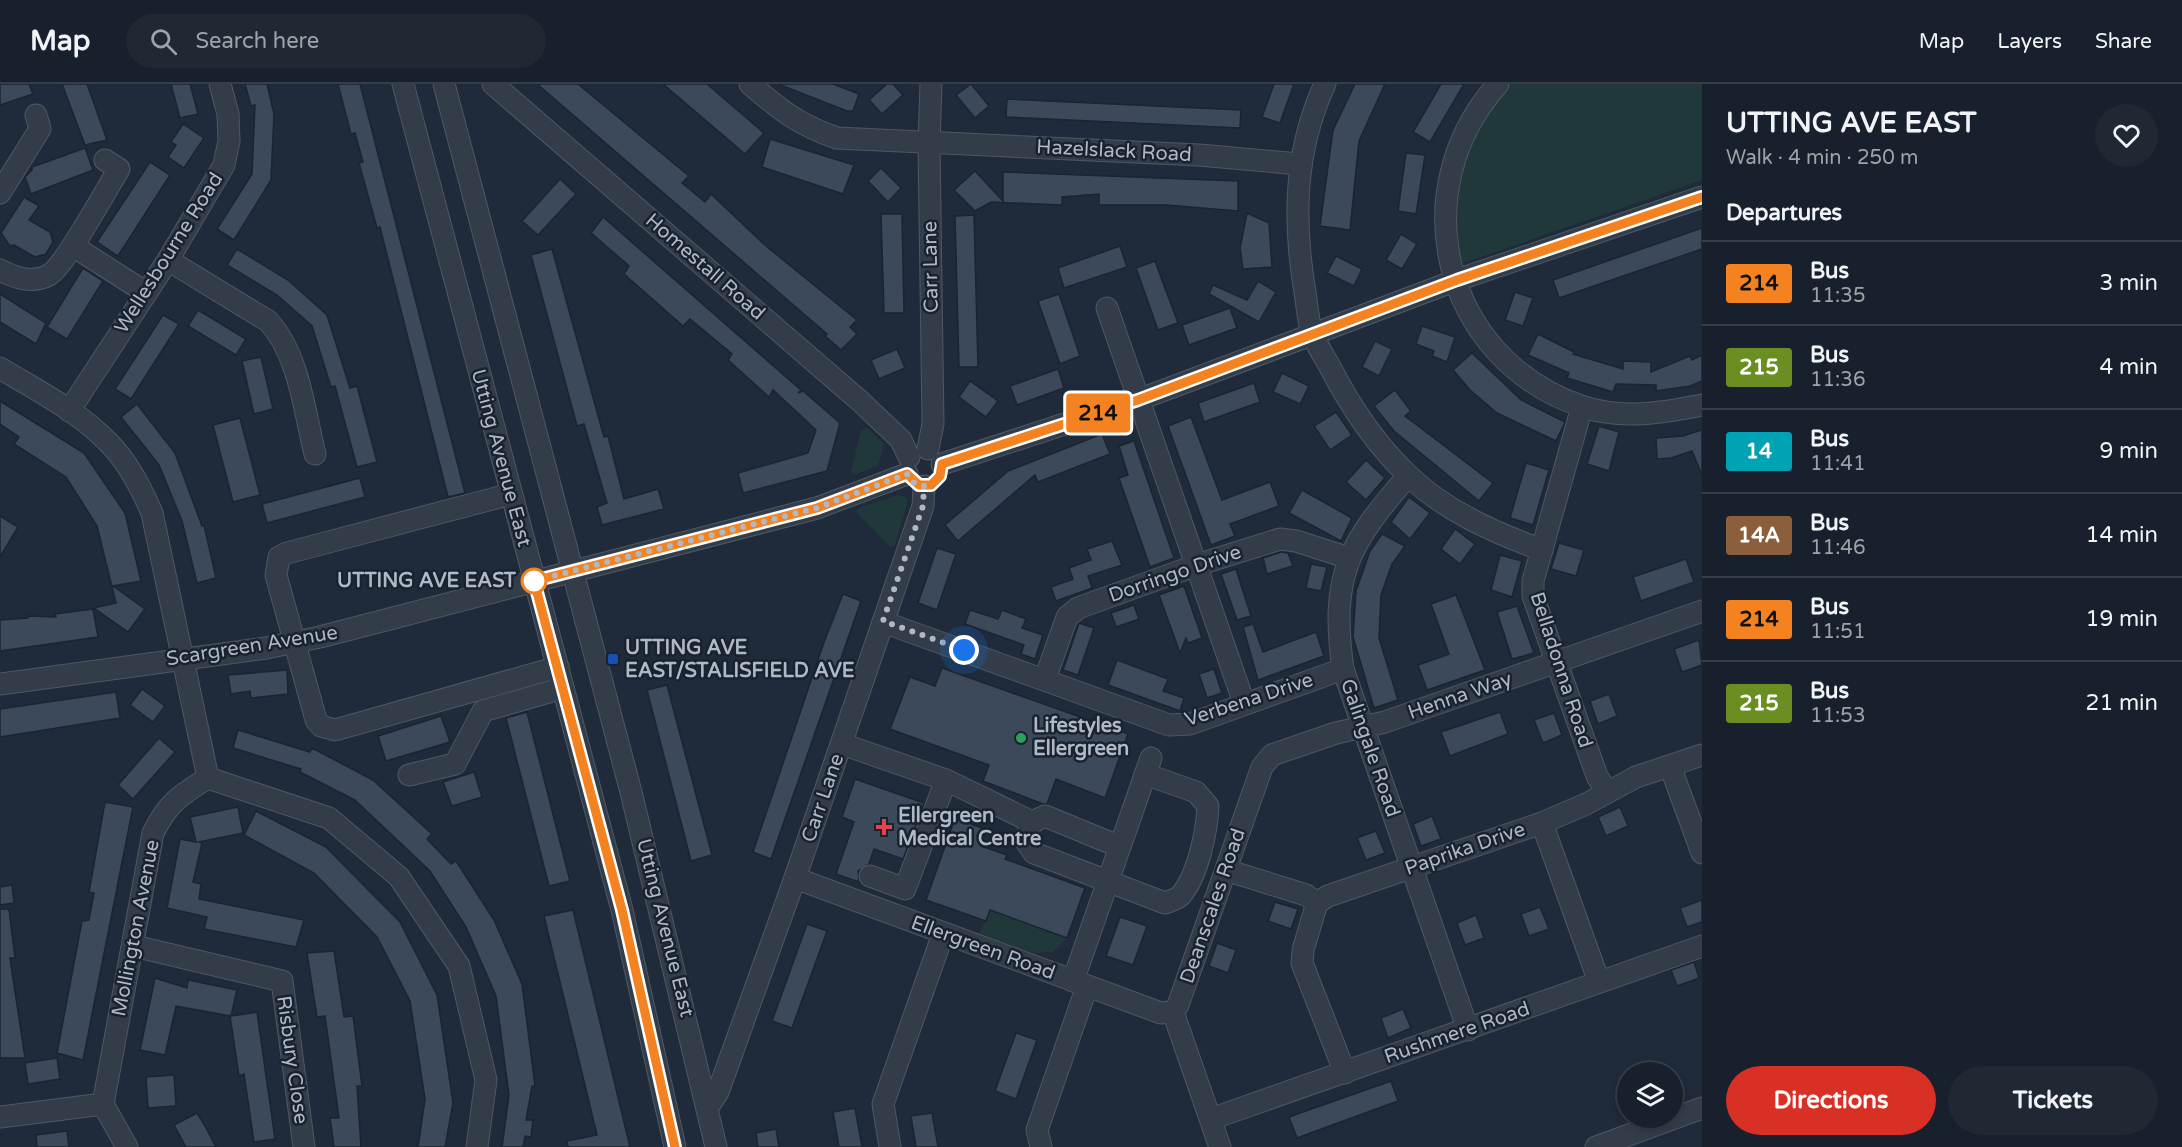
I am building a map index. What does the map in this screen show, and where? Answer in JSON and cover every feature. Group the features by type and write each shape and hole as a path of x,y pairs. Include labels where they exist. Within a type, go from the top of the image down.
{"street":[{"name":"Wellesbourne Road","path":"69,411 168,260 224,165 229,141 228,114 220,84"},
{"name":"Utting Avenue East","path":"403,84 622,910 675,1147"},
{"name":"Utting Avenue East","path":"444,84 632,792 716,1147"},
{"name":"Homestall Road","path":"493,84 860,401 921,461"},
{"name":"Hazelslack Road","path":"750,84 787,117 810,129 837,138 1199,155 1299,164"},
{"name":"Carr Lane","path":"921,461 933,424 929,143 931,84"},
{"path":"1325,84 1317,102 1299,164 1297,249 1312,333 1346,399 1372,436 1408,476 1465,517 1542,549"},
{"path":"1498,84 1484,100 1464,133 1447,188 1444,217 1449,257 1463,304 1495,350 1534,383 1582,407 1636,415 1702,405"},
{"path":"0,193 40,129 36,115"},
{"path":"0,270 23,281 50,275 73,246 119,169 105,160"},
{"name":"Scargreen Avenue","path":"0,684 296,641 574,572 817,508 921,461 1138,400 1457,280 1702,197"},
{"path":"73,246 145,292"},
{"path":"168,260 268,321 280,334 289,352 315,454"},
{"path":"1107,308 1244,703"},
{"path":"0,368 69,411 108,442 138,482 152,513 208,778 329,818 399,878 459,966 486,1080 477,1147"},
{"name":"Belladonna Road","path":"1582,407 1533,581 1533,596 1597,776 1607,792"},
{"path":"921,461 940,476 936,482 924,486 914,483 921,461"},
{"name":"Galingale Road","path":"1408,476 1365,529 1349,558 1341,586 1337,627 1343,669 1468,1030"},
{"name":"Carr Lane","path":"708,1107 718,1092 842,744 923,506 924,486"},
{"path":"511,494 279,557 276,575 316,720 321,726 335,730 558,667"},
{"name":"Dorringo Drive","path":"1045,679 1067,617 1078,608 1197,565 1280,539 1296,541 1349,558"},
{"name":"Henna Way","path":"1362,726 1385,722 1702,611"},
{"name":"Verbena Drive","path":"883,621 1169,724 1190,724 1343,669"},
{"path":"409,775 455,764 483,711 564,688"},
{"name":"Deanscales Road","path":"1173,1011 1178,1005 1262,767 1272,755 1362,726"},
{"path":"842,744 946,780 1032,822"},
{"name":"Paprika Drive","path":"1317,903 1328,896 1542,823 1636,777 1702,755"},
{"path":"1041,1147 1037,1130 1080,983 1106,882 1148,766 1196,792 1208,806 1207,831 1189,882 1180,897 1165,903 1106,882 1034,853 1025,840 1032,822 1045,816 1118,846"},
{"path":"1671,766 1702,853"},
{"name":"Mollington Avenue","path":"102,1104 134,946 153,833 165,808 184,792 208,778"},
{"path":"870,876 905,889 946,780"},
{"path":"1542,823 1599,982"},
{"path":"1226,870 1306,895 1317,903 1303,950 1302,963 1345,1072"},
{"name":"Ellergreen Road","path":"795,878 1161,1013 1173,1011"},
{"path":"890,1147 883,1104 943,934"},
{"name":"Risbury Close","path":"134,946 282,981 304,1147"},
{"name":"Rushmere Road","path":"1211,1119 1702,946"},
{"path":"1173,1011 1220,1147"},
{"path":"0,1117 102,1104 127,1147"},
{"path":"1596,1147 1702,1108"}],"green space":[{"path":"1508,84 1702,84 1702,180 1464,263 1459,262 1451,222 1466,146"},
{"path":"866,427 884,444 878,466 853,475 851,472 861,430"},
{"path":"898,495 906,497 908,501 895,545 890,547 856,512 858,508"},
{"path":"990,910 1067,938 1053,952 1034,953 979,934"}],"building":[{"path":"0,84 29,84 33,94 0,105"},
{"path":"62,84 87,84 107,140 85,145"},
{"path":"171,84 190,84 198,114 180,118"},
{"path":"245,84 267,84 274,114 271,180 234,240 217,229 252,174 255,105 251,106"},
{"path":"338,84 360,84 465,493 448,497 380,227 377,228 359,163 363,162 355,133 351,134"},
{"path":"537,84 578,84 689,176 682,183 705,202 711,194 766,246 857,320 850,327 857,334 841,350 825,336 827,334"},
{"path":"663,84 707,84 764,133 745,154"},
{"path":"778,84 833,84 859,94 853,111 847,111"},
{"path":"887,84 893,84 903,95 882,114 869,100"},
{"path":"971,84 989,106 975,118 956,95"},
{"path":"1274,84 1294,84 1280,123 1262,117"},
{"path":"1355,84 1385,84 1359,141 1350,230 1320,226 1333,130"},
{"path":"1441,84 1464,84 1430,142 1413,132"},
{"path":"1007,99 1241,110 1240,128 1006,117"},
{"path":"183,124 204,138 184,168 168,157 176,145 171,142"},
{"path":"770,139 854,165 843,194 762,167"},
{"path":"85,148 93,170 31,194 25,177 32,167"},
{"path":"1406,153 1425,155 1416,214 1398,211"},
{"path":"150,162 170,175 118,256 97,242"},
{"path":"881,168 901,188 888,202 868,181"},
{"path":"975,171 1003,201 1003,172 1238,181 1238,211 1166,205 1099,205 1099,194 1062,197 1062,205 991,202 975,211 954,190"},
{"path":"560,179 576,194 538,235 522,221"},
{"path":"24,197 39,206 29,220 50,232 53,242 46,254 35,257 14,245 10,246 1,233"},
{"path":"1247,213 1269,223 1272,267 1243,269 1240,248"},
{"path":"881,214 902,214 904,313 884,313"},
{"path":"974,215 978,367 959,367 955,216"},
{"path":"603,217 801,390 798,393 803,391 840,423 827,471 743,493 738,473 808,453 816,430 773,390 769,397 728,360 732,354 690,319 683,326 624,274 629,266 591,233"},
{"path":"1702,228 1702,249 1559,298 1553,280"},
{"path":"1401,234 1417,244 1402,269 1386,260"},
{"path":"1120,246 1127,267 1064,288 1058,268"},
{"path":"237,249 288,280 327,315 350,388 357,386 377,462 357,467 335,386 331,387 312,326 277,295 227,265"},
{"path":"552,249 604,437 608,436 624,499 658,489 664,509 602,525 597,507 607,503 584,424 577,426 531,255"},
{"path":"1336,256 1362,269 1354,286 1327,273"},
{"path":"1155,261 1178,323 1158,330 1136,268"},
{"path":"83,268 103,281 67,339 47,327"},
{"path":"1258,281 1276,292 1259,322 1209,294 1213,285 1247,300"},
{"path":"1515,292 1533,298 1523,326 1505,320"},
{"path":"0,294 46,323 36,344 0,322"},
{"path":"1059,294 1080,356 1060,364 1038,301"},
{"path":"1230,308 1237,328 1189,345 1182,325"},
{"path":"198,310 246,339 236,355 188,326"},
{"path":"163,315 179,324 131,399 115,389"},
{"path":"1422,326 1455,337 1447,362 1432,356 1434,351 1416,344"},
{"path":"1538,334 1574,352 1573,354 1623,369 1623,361 1651,362 1651,372 1690,356 1692,360 1702,355 1702,381 1690,386 1656,391 1656,385 1616,384 1613,392 1567,378 1569,373 1528,355"},
{"path":"1375,341 1392,349 1379,376 1362,367"},
{"path":"897,349 905,368 879,379 871,360"},
{"path":"1472,353 1521,400 1565,422 1556,441 1497,413 1470,390 1453,370"},
{"path":"261,357 273,409 254,414 242,361"},
{"path":"1058,369 1064,388 1017,405 1010,386"},
{"path":"1282,373 1309,386 1300,404 1273,392"},
{"path":"970,381 998,401 986,417 959,397"},
{"path":"1254,383 1260,402 1204,422 1198,403"},
{"path":"1395,390 1411,411 1405,416 1493,483 1479,501 1394,431 1374,406"},
{"path":"0,401 84,453 125,513 141,581 113,586 145,609 128,632 94,608 116,603 97,526 66,477 14,444 19,437 0,424"},
{"path":"137,404 175,453 202,526 204,525 216,578 197,583 182,521 159,465 121,417"},
{"path":"1336,412 1352,435 1330,450 1314,426"},
{"path":"1191,417 1222,500 1270,482 1279,506 1230,524 1235,536 1211,545 1168,426"},
{"path":"240,418 260,495 233,502 213,425"},
{"path":"1599,426 1619,432 1609,471 1587,464"},
{"path":"1702,430 1702,475 1692,451 1671,458 1657,459 1656,438 1683,436"},
{"path":"1102,434 1110,454 1038,482 1035,475 958,541 945,525 1008,471"},
{"path":"1134,441 1174,558 1150,567 1119,478 1128,475 1119,446"},
{"path":"1366,460 1385,478 1366,500 1346,482"},
{"path":"1526,463 1549,470 1533,525 1510,518"},
{"path":"360,478 365,497 267,523 262,504"},
{"path":"1302,490 1352,518 1341,541 1289,513"},
{"path":"1409,497 1430,513 1410,539 1391,522"},
{"path":"0,516 18,527 0,557"},
{"path":"1455,529 1475,544 1460,564 1441,549"},
{"path":"1382,534 1405,546 1392,564 1381,595 1379,638 1398,700 1374,708 1353,637 1356,591 1370,551"},
{"path":"1112,541 1122,565 1088,576 1092,588 1056,601 1051,587 1073,579 1069,568 1091,560 1087,549"},
{"path":"1559,543 1584,550 1576,576 1551,569"},
{"path":"937,548 956,554 937,610 918,603"},
{"path":"1281,552 1288,553 1293,566 1267,574 1263,558"},
{"path":"1500,555 1522,561 1512,597 1491,590"},
{"path":"1686,559 1694,582 1641,601 1633,577"},
{"path":"1311,564 1327,567 1321,591 1306,588"},
{"path":"1236,569 1251,616 1237,620 1221,574"},
{"path":"1184,586 1202,638 1188,643 1186,638 1180,653 1159,595"},
{"path":"843,594 861,601 771,859 753,852 824,642"},
{"path":"1456,595 1485,670 1427,690 1418,665 1449,654 1431,604"},
{"path":"1134,605 1139,619 1116,627 1111,613"},
{"path":"1517,606 1534,653 1512,659 1497,612"},
{"path":"93,609 98,637 0,651 0,620 28,618 28,616 56,617 55,614"},
{"path":"970,610 998,619 1002,610 1026,619 1022,628 1043,635 1035,659 1021,654 1024,645 965,624"},
{"path":"1079,623 1094,628 1078,675 1063,670"},
{"path":"1253,624 1263,652 1316,632 1324,656 1258,680 1243,627"},
{"path":"1699,640 1702,665 1682,672 1674,649"},
{"path":"1117,660 1168,679 1163,691 1184,698 1180,711 1108,685"},
{"name":"Lifestyles Ellergreen","path":"942,668 1128,734 1105,798 1056,779 1047,804 1043,804 983,781 989,765 890,729 910,677 935,686"},
{"path":"1214,669 1222,693 1207,698 1199,674"},
{"path":"287,670 288,694 251,698 250,691 231,694 228,675"},
{"path":"667,685 712,855 691,861 647,690"},
{"path":"142,689 165,706 153,722 130,705"},
{"path":"116,692 120,718 0,737 0,709"},
{"path":"1609,694 1617,716 1598,724 1590,701"},
{"path":"527,712 570,881 549,886 506,718"},
{"path":"1500,712 1508,734 1450,756 1441,732"},
{"path":"1554,713 1562,735 1543,743 1534,720"},
{"path":"441,716 450,742 386,761 378,736"},
{"path":"238,730 310,752 312,748 373,780 432,834 427,839 451,864 456,861 494,920 522,984 535,1086 532,1086 526,1120 533,1120 531,1137 525,1136 523,1147 502,1147 509,1095 496,996 466,927 430,871 355,800 300,772 301,769 233,748"},
{"path":"159,738 175,752 133,799 118,785"},
{"path":"474,772 482,797 452,806 443,782"},
{"name":"Ellergreen Medical Centre","path":"855,779 924,803 903,859 874,849 869,864 858,871 859,882 836,874 854,822 842,817"},
{"path":"105,802 133,807 83,1060 57,1053 82,921 89,920 94,893 89,892"},
{"path":"238,807 243,833 199,842 202,843 193,882 201,884 199,899 304,920 296,947 204,929 207,917 167,908 180,839 196,842 190,817"},
{"path":"1620,807 1628,826 1606,836 1598,817"},
{"path":"256,811 326,847 400,922 437,995 453,1103 445,1147 418,1147 425,1099 410,1001 377,937 314,873 244,835"},
{"path":"1432,816 1441,839 1421,846 1413,824"},
{"path":"955,818 987,830 981,846 1007,855 1005,859 1085,888 1067,938 990,910 986,921 926,900"},
{"path":"1376,831 1385,853 1366,860 1357,838"},
{"path":"12,885 14,903 0,905 0,887"},
{"path":"1702,900 1702,922 1687,927 1680,908"},
{"path":"1275,902 1298,909 1291,929 1268,921"},
{"path":"1540,907 1549,929 1529,936 1521,914"},
{"path":"0,909 9,909 15,958 10,958 25,1058 0,1058"},
{"path":"573,910 630,1147 568,1147 567,1141 597,1135 544,916"},
{"path":"1476,915 1484,938 1465,945 1457,923"},
{"path":"1120,917 1147,926 1133,965 1106,956"},
{"path":"807,924 827,931 792,1028 772,1021"},
{"path":"1217,943 1236,950 1228,973 1209,966"},
{"path":"334,951 344,1017 353,1016 362,1086 357,1086 361,1147 334,1147 330,1118 339,1118 325,1016 317,1017 307,953"},
{"path":"1694,962 1699,978 1677,986 1671,970"},
{"path":"155,978 187,988 188,980 237,990 231,1016 257,1012 275,1139 254,1142 244,1074 239,1076 230,1016 176,1006 165,1055 140,1050"},
{"path":"1403,1009 1411,1028 1388,1038 1381,1018"},
{"path":"1016,1033 1037,1040 1016,1099 995,1091"},
{"path":"57,1058 60,1079 28,1084 25,1063"},
{"path":"174,1075 176,1106 148,1108 146,1077"},
{"path":"1391,1081 1398,1101 1297,1138 1289,1117"},
{"path":"855,1108 862,1147 839,1147 833,1112"},
{"path":"197,1113 216,1147 186,1147 174,1125"},
{"path":"932,1113 938,1147 916,1147 911,1116"},
{"path":"776,1129 779,1147 758,1147 756,1133"},
{"path":"67,1131 69,1147 37,1147 36,1135"}],"bus line":[{"name":"214","path":"675,1147 622,910 534,581 817,508 907,474 914,483 924,486 931,485 940,476 942,464 1138,400 1457,280 1702,197"}],"place":[{"name":"UTTING AVE EAST","path":"534,581"},
{"name":"UTTING AVE EAST/STALISFIELD AVE","path":"613,659"},
{"name":"Lifestyles Ellergreen","path":"1021,738"},
{"name":"Ellergreen Medical Centre","path":"884,827"}],"route":[{"path":"534,581 817,508 907,474 914,483 924,486 923,506 883,621 964,650"}]}
